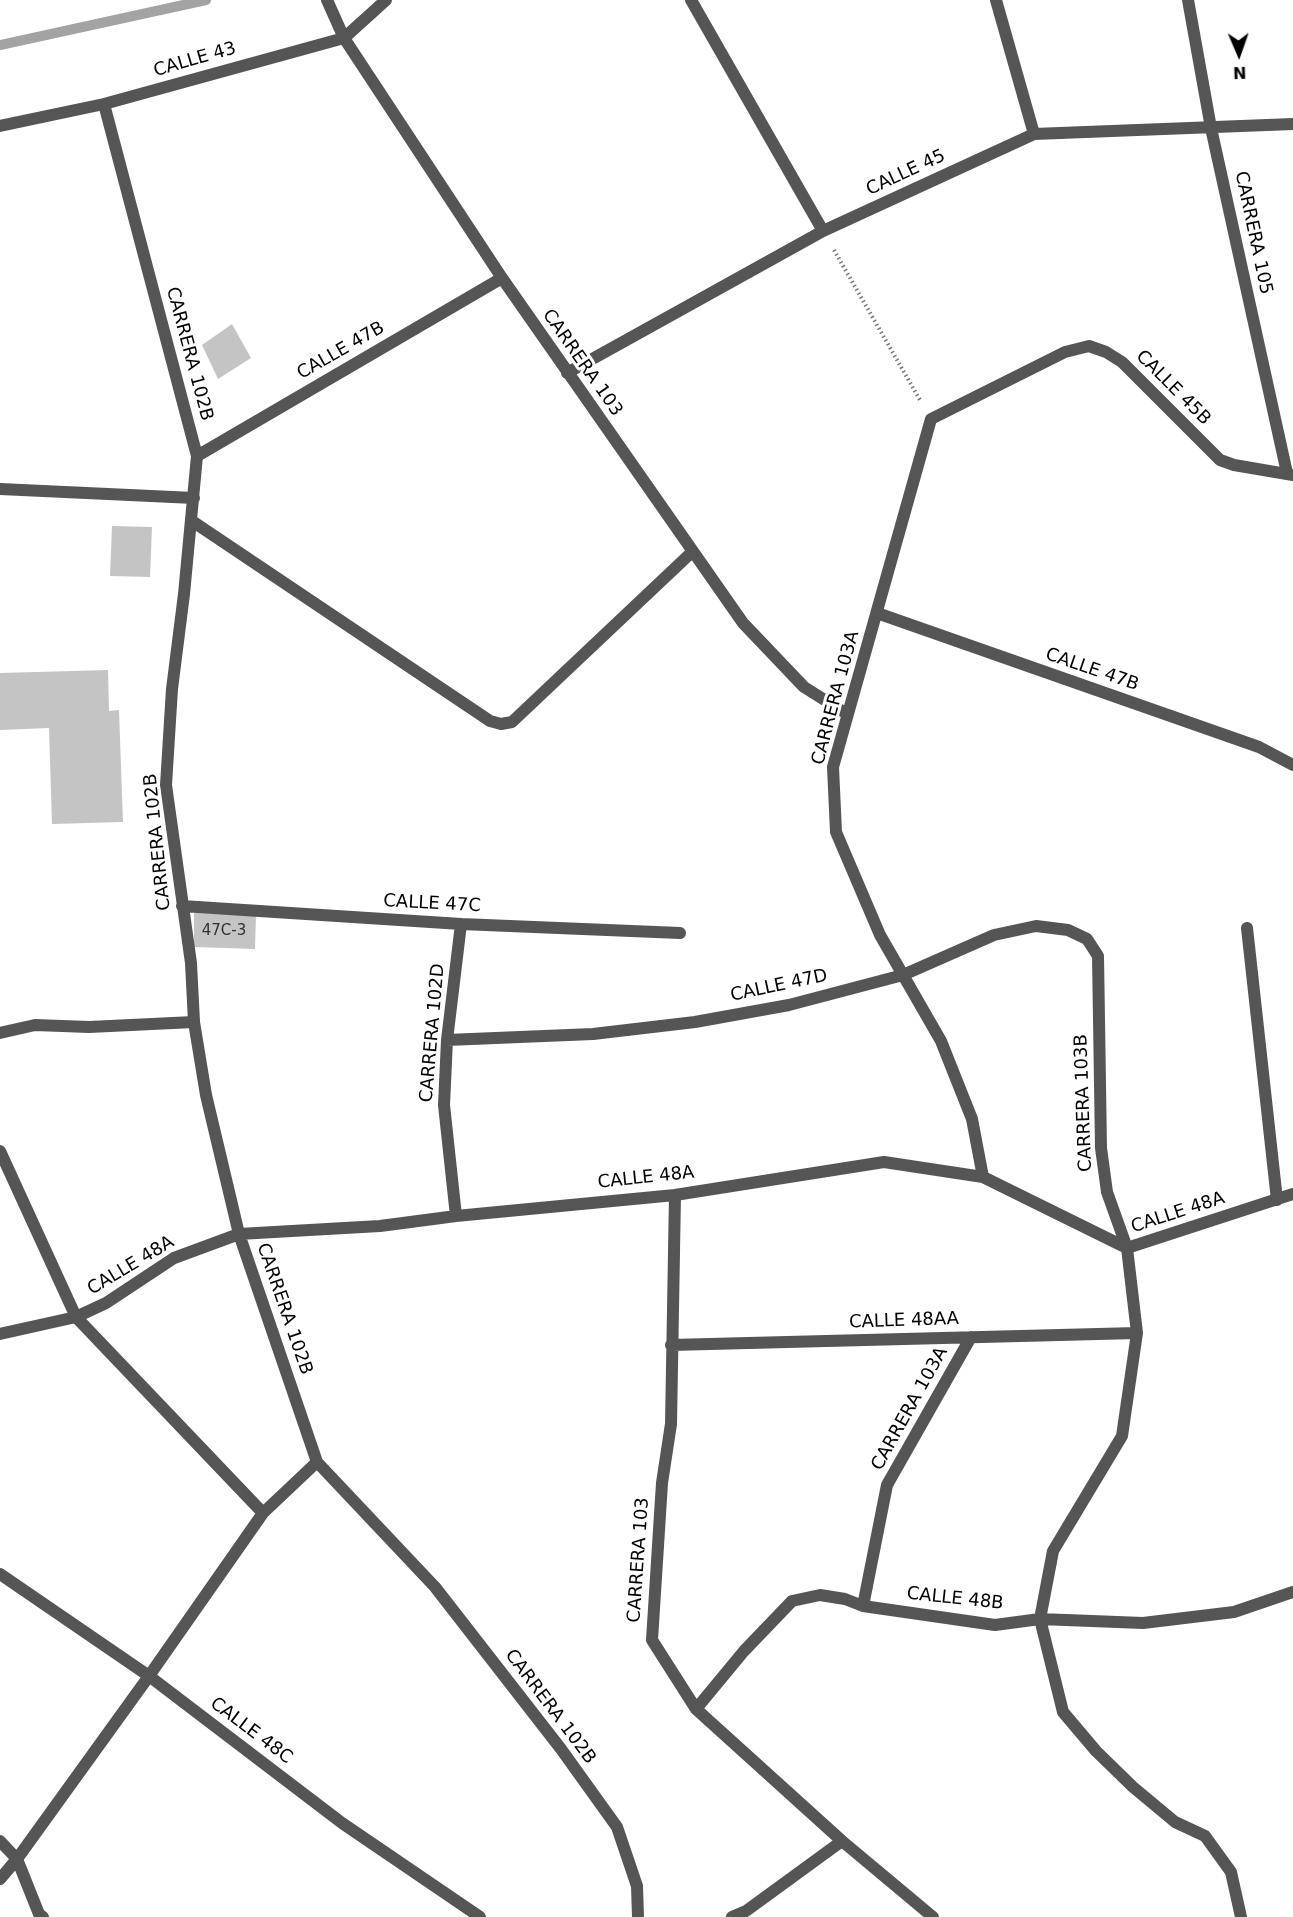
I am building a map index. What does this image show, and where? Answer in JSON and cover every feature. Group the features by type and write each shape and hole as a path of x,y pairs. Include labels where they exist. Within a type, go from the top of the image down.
{"street":[{"name":"CARRERA 103","path":"327,0 344,38 502,278 743,623 804,687 847,714"},
{"name":"CALLE 43","path":"0,126 104,104 344,38 386,0"},
{"path":"690,0 823,231"},
{"path":"996,0 1035,134"},
{"name":"CARRERA 105","path":"1188,0 1211,128 1290,474"},
{"name":"CARRERA 102B","path":"104,104 197,456 192,521 172,689 166,785 191,963 195,1022 206,1095 239,1234 317,1462 435,1587 568,1759 616,1827 637,1886 639,1917"},
{"name":"CALLE 45","path":"567,373 823,231 1035,134 1293,124"},
{"name":"CALLE 47B","path":"197,456 502,278"},
{"name":"CALLE 45B","path":"931,419 1065,352 1089,346 1106,352 1122,362 1220,460 1234,465 1290,474"},
{"name":"CARRERA 103A","path":"931,419 833,767 836,832 880,935 941,1041 972,1119 983,1177"},
{"path":"0,489 194,498"},
{"path":"192,521 490,721 501,724 512,722 692,552"},
{"name":"CALLE 47B","path":"877,613 1258,747 1293,765"},
{"name":"CALLE 47C","path":"182,906 462,924 680,933"},
{"name":"CARRERA 102D","path":"456,1216 444,1105 447,1040 462,924"},
{"name":"CALLE 47D","path":"447,1040 593,1034 695,1022 789,1005 903,975 994,935 1036,926 1068,930 1086,939 1098,956"},
{"path":"1247,928 1277,1200"},
{"name":"CARRERA 103B","path":"1040,1619 1053,1551 1122,1436 1137,1333 1127,1248 1107,1192 1101,1148 1098,956"},
{"path":"0,1033 35,1025 89,1027 195,1022"},
{"path":"0,1151 76,1317 263,1513"},
{"name":"CALLE 48A","path":"0,1334 76,1317 106,1303 174,1257 239,1234 380,1226 675,1194 884,1162 983,1177 1127,1248 1293,1194"},
{"name":"CARRERA 103","path":"675,1194 671,1424 662,1483 652,1640 696,1709 842,1841 933,1917"},
{"name":"CALLE 48AA","path":"671,1345 1137,1333"},
{"name":"CARRERA 103A","path":"863,1606 887,1485 971,1337"},
{"path":"0,1879 17,1859 149,1676 263,1513 317,1462"},
{"name":"CALLE 48C","path":"0,1574 149,1676 342,1823 480,1917"},
{"name":"CALLE 48B","path":"696,1709 744,1651 792,1601 820,1594 845,1599 863,1606 995,1625 1040,1619 1143,1623 1234,1612 1293,1592"},
{"path":"1040,1619 1063,1712 1095,1751 1133,1787 1175,1822 1205,1836 1231,1872 1241,1917"},
{"path":"0,1841 17,1859 39,1914 43,1917"},
{"path":"732,1917 746,1911 842,1841"}],"path":[{"path":"823,231 931,419"}],"building":[{"path":"232,324 251,358 218,379 202,345"},
{"path":"112,526 152,527 150,577 110,576"},
{"path":"108,670 109,711 119,710 123,822 52,824 49,728 0,730 0,673"},
{"path":"194,913 256,914 255,949 194,947"}],"waterway":[{"path":"0,45 206,0"}]}
